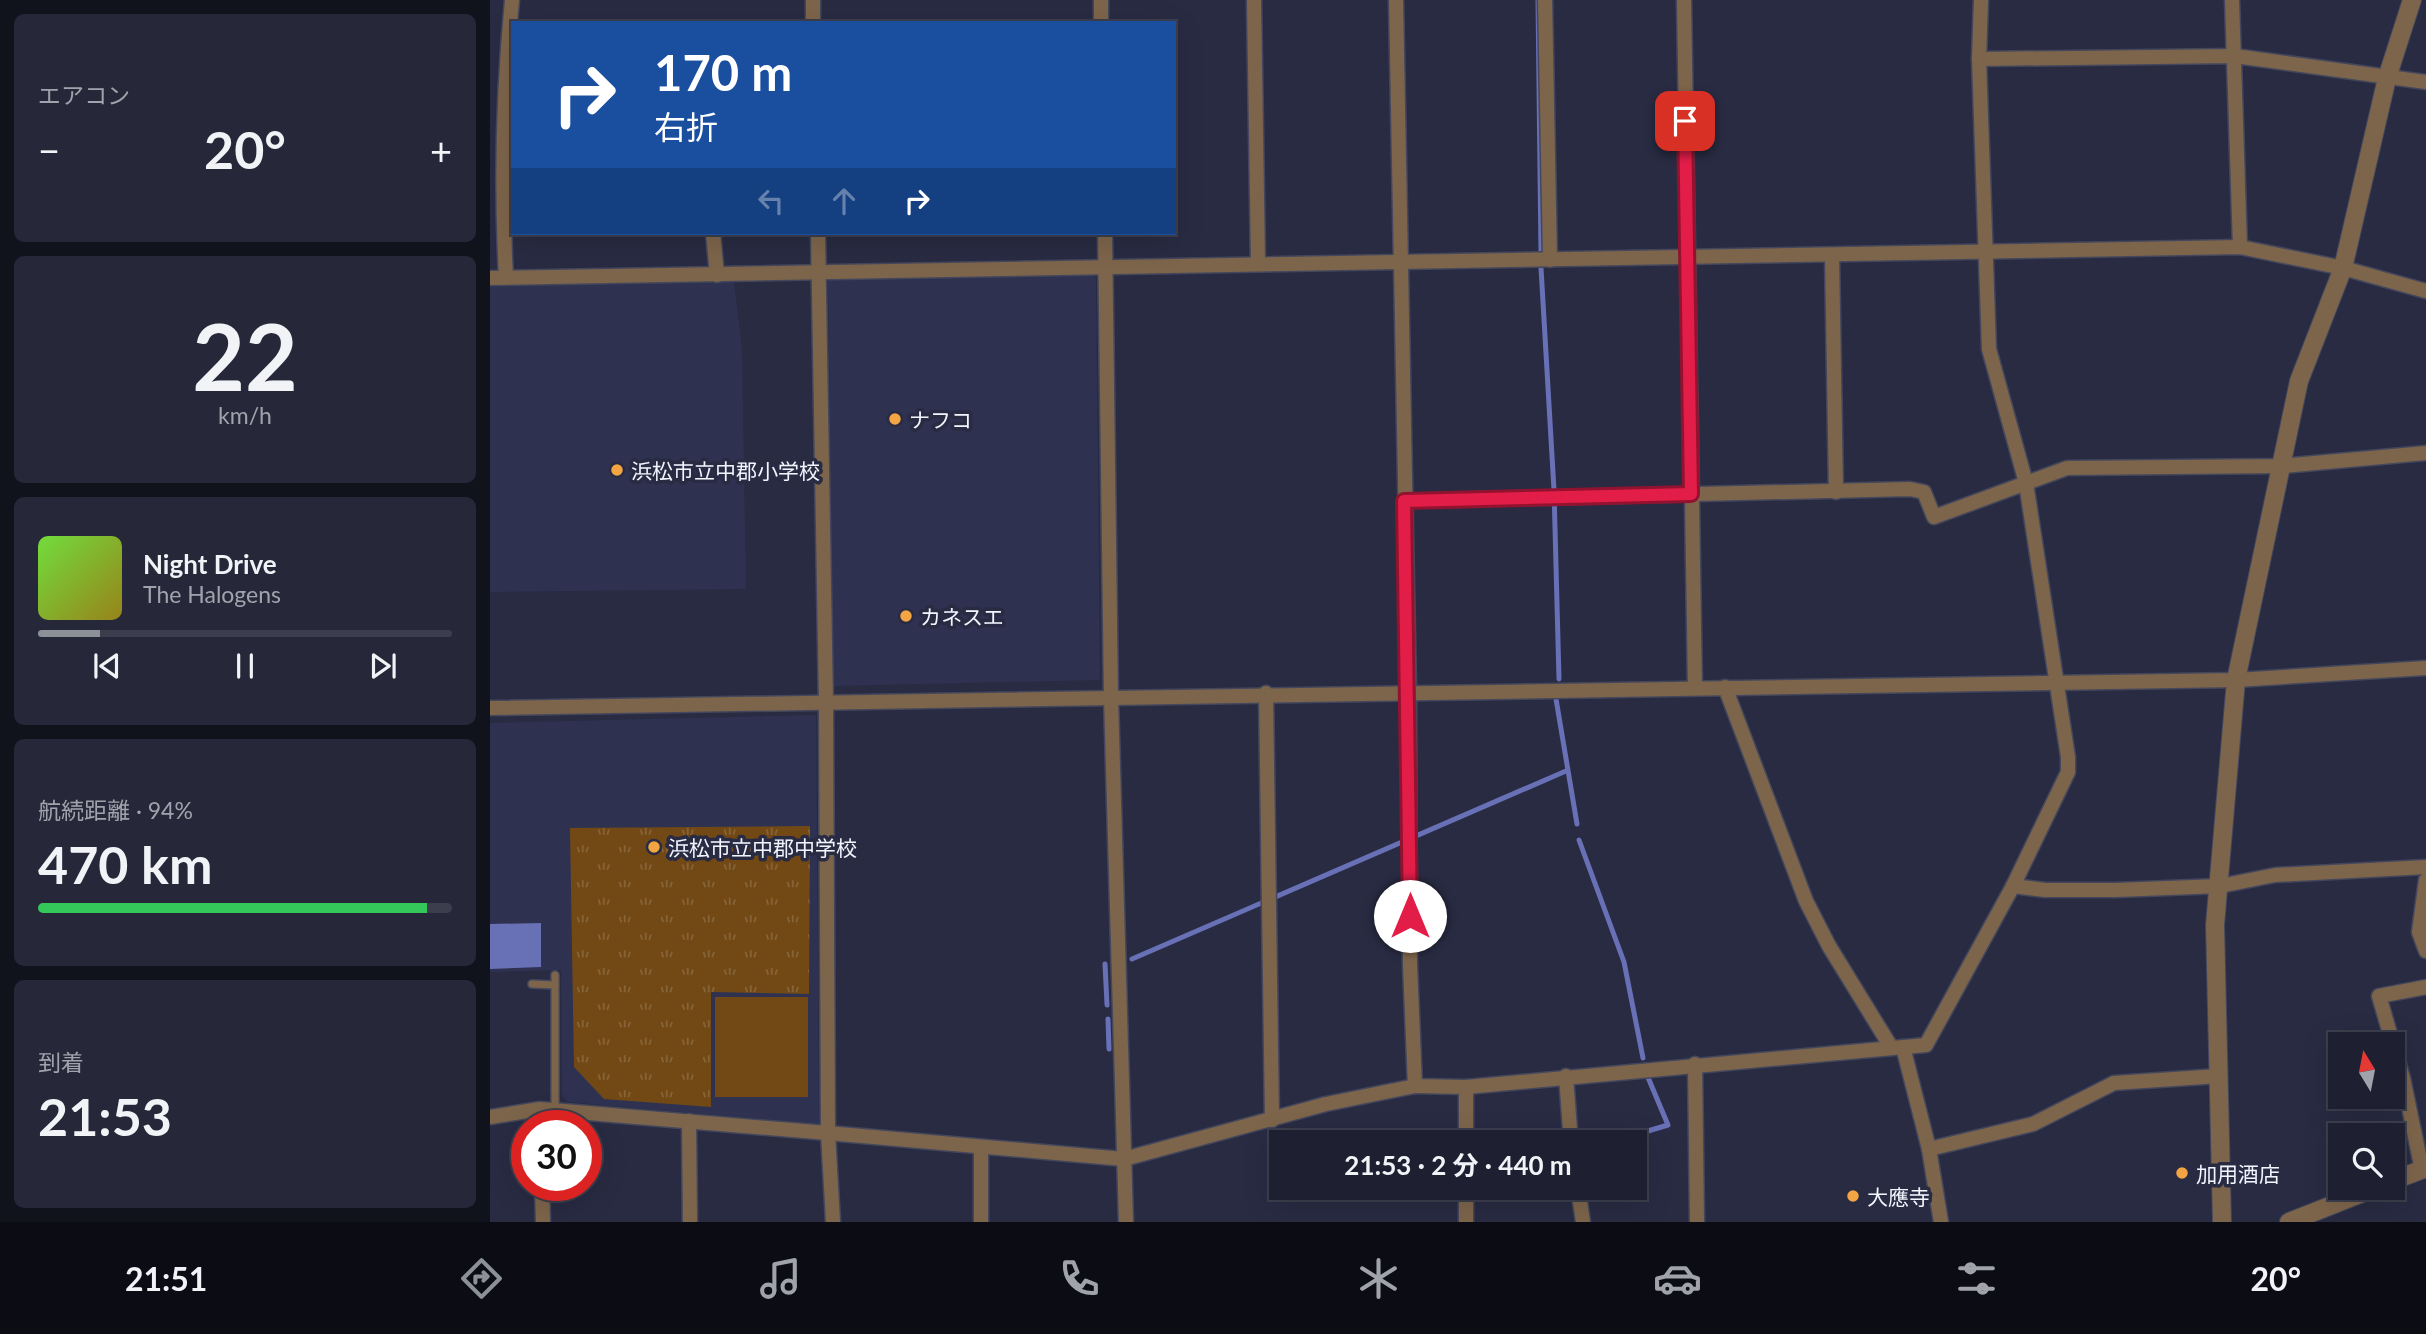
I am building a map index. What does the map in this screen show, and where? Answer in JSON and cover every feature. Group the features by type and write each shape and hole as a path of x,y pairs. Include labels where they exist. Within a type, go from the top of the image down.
{"street":[{"path":"512,0 513,21"},
{"path":"813,0 813,21"},
{"path":"1101,0 1101,21"},
{"path":"1254,0 1258,264"},
{"path":"1396,0 1412,825 1410,965 1415,1086"},
{"path":"1545,0 1550,260"},
{"path":"1684,0 1696,688"},
{"path":"602,1114 1124,1159 1326,1104 1415,1086 1466,1087 1926,1045 2013,886 2068,772 2057,681 2026,483 1989,349 1979,59 1981,0"},
{"path":"2232,0 2240,247"},
{"path":"2222,1222 2214,984 2215,925 2236,680 2299,381 2343,268 2387,78 2412,0"},
{"path":"1979,59 2235,56 2426,82"},
{"path":"506,277 511,63"},
{"path":"713,235 717,275"},
{"path":"817,235 826,704 828,1133 833,1222"},
{"path":"1105,235 1111,698 1126,1222"},
{"path":"490,278 2240,247 2343,268 2426,291"},
{"path":"1832,256 1836,492"},
{"path":"1404,501 1910,489 1924,492 1934,517 2067,468 2282,466 2426,453"},
{"path":"490,708 826,704 1266,693 2236,680 2426,668"},
{"path":"1725,687 1806,901 1829,946 1897,1047 1929,1149 1941,1222"},
{"path":"1266,693 1272,1120"},
{"path":"2013,886 2045,890 2220,886 2275,875 2426,867"},
{"path":"2426,880 2419,932 2426,951"},
{"path":"2405,1176 2424,1169 2403,1078 2379,996 2426,987"},
{"path":"1695,1064 1697,1222"},
{"path":"1566,1076 1570,1130"},
{"path":"1929,1149 2034,1124 2114,1083 2219,1076"},
{"path":"1466,1087 1466,1130"},
{"path":"490,1117 511,1114"},
{"path":"689,1121 690,1222"},
{"path":"981,1147 981,1222"},
{"path":"1466,1200 1466,1222"},
{"path":"1580,1200 1583,1222"},
{"path":"2289,1222 2345,1200"},
{"path":"542,1201 543,1222"}],"lane":[{"path":"548,1110 555,975"},
{"path":"532,985 555,985"}],"shaded area":[{"path":"1091,273 1096,278 1100,680 833,686 828,280"},
{"name":"浜松市立中郡小学校","path":"734,281 742,350 746,589 490,592 490,286"},
{"name":"浜松市立中郡中学校","path":"816,715 819,1124 568,1102 562,1096 561,970 490,972 490,723"}],"green space":[{"path":"810,826 809,994 711,992 711,1107 604,1099 574,1067 570,828"},
{"path":"715,997 808,997 808,1097 715,1097"}],"water":[{"path":"541,923 541,967 490,969 490,924"}],"waterway":[{"path":"1538,0 1541,253"},
{"path":"1541,268 1554,490 1559,679"},
{"path":"1556,699 1577,824"},
{"path":"1132,959 1566,771"},
{"path":"1579,840 1624,962 1643,1058"},
{"path":"1105,964 1107,1005"},
{"path":"1108,1019 1109,1049"},
{"path":"1647,1075 1668,1125 1647,1131"}],"place":[{"name":"ナフコ","path":"895,419"},
{"name":"浜松市立中郡小学校","path":"617,470"},
{"name":"カネスエ","path":"906,616"},
{"name":"浜松市立中郡中学校","path":"654,847"},
{"name":"加用酒店","path":"2182,1173"},
{"name":"大應寺","path":"1853,1196"}],"route":[{"path":"1410,916 1412,825 1404,501 1691,494 1685,121"}]}
